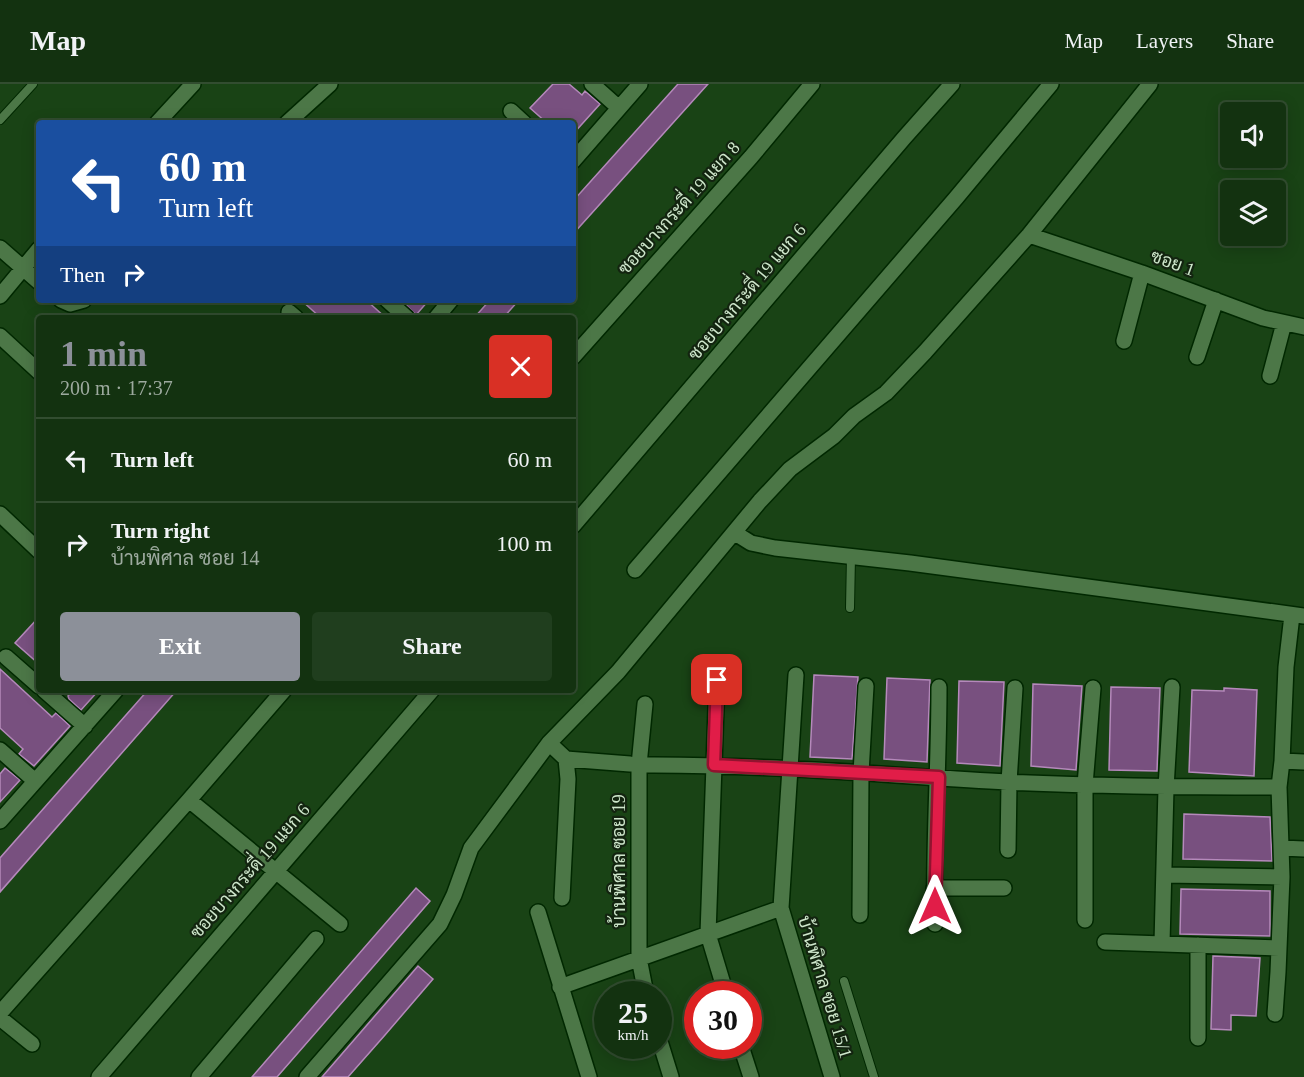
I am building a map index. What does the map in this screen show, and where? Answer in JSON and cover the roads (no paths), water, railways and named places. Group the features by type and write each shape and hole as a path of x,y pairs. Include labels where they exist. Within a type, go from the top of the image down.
{"street":[{"path":"159,120 193,84"},
{"path":"290,120 330,84"},
{"path":"592,84 619,108"},
{"path":"576,158 640,84"},
{"name":"ซอยบางกระดี่ 19 แยก 8","path":"576,354 813,84"},
{"name":"ซอยบางกระดี่ 19 แยก 6","path":"576,522 952,84"},
{"path":"635,570 1051,84"},
{"path":"307,1077 440,924 454,895 471,848 549,743 618,672 760,501 790,469 834,436 854,416 886,393 1029,236 1150,84"},
{"path":"511,111 521,120"},
{"name":"ซอย 1","path":"1029,236 1142,273 1263,318 1304,327"},
{"path":"0,248 36,279"},
{"path":"0,296 36,252"},
{"path":"1124,341 1142,273"},
{"path":"1197,357 1216,300"},
{"path":"390,303 404,315"},
{"path":"438,315 448,303"},
{"path":"1270,376 1284,323"},
{"path":"0,336 36,369"},
{"path":"0,514 36,548"},
{"path":"735,533 751,543 774,548 1084,585 1298,615 1285,684 1279,787 1282,877 1275,1014"},
{"path":"6,657 36,683"},
{"name":"บ้านพิศาล ซอย 15/1","path":"796,675 781,908 831,1077"},
{"path":"717,680 708,934 722,981"},
{"path":"860,915 861,773 866,686"},
{"path":"935,924 939,687"},
{"path":"1084,920 1085,785 1093,687"},
{"path":"1162,943 1166,788 1172,687"},
{"path":"1008,850 1009,782 1015,688"},
{"path":"47,693 84,726"},
{"path":"0,821 113,693"},
{"path":"32,1044 0,1016 281,693"},
{"name":"ซอยบางกระดี่ 19 แยก 6","path":"99,1077 429,693"},
{"name":"บ้านพิศาล ซอย 19","path":"643,981 639,958 634,765 645,704"},
{"path":"549,743 566,759 634,765 789,768 1009,782 1166,788 1279,787"},
{"path":"0,750 35,781"},
{"path":"562,898 568,778 566,759"},
{"path":"1282,761 1304,762"},
{"path":"189,800 340,924"},
{"path":"1282,848 1304,849"},
{"path":"1164,875 1282,877"},
{"path":"934,888 1004,888"},
{"path":"560,987 781,908"},
{"path":"538,912 589,1077"},
{"path":"199,1077 316,939"},
{"path":"1105,942 1279,948"},
{"path":"1198,945 1198,1038"},
{"path":"665,1059 671,1077"},
{"path":"745,1059 751,1077"}],"lane":[{"path":"0,120 33,84"},
{"path":"850,608 851,556"},
{"path":"844,981 874,1077"}]}
